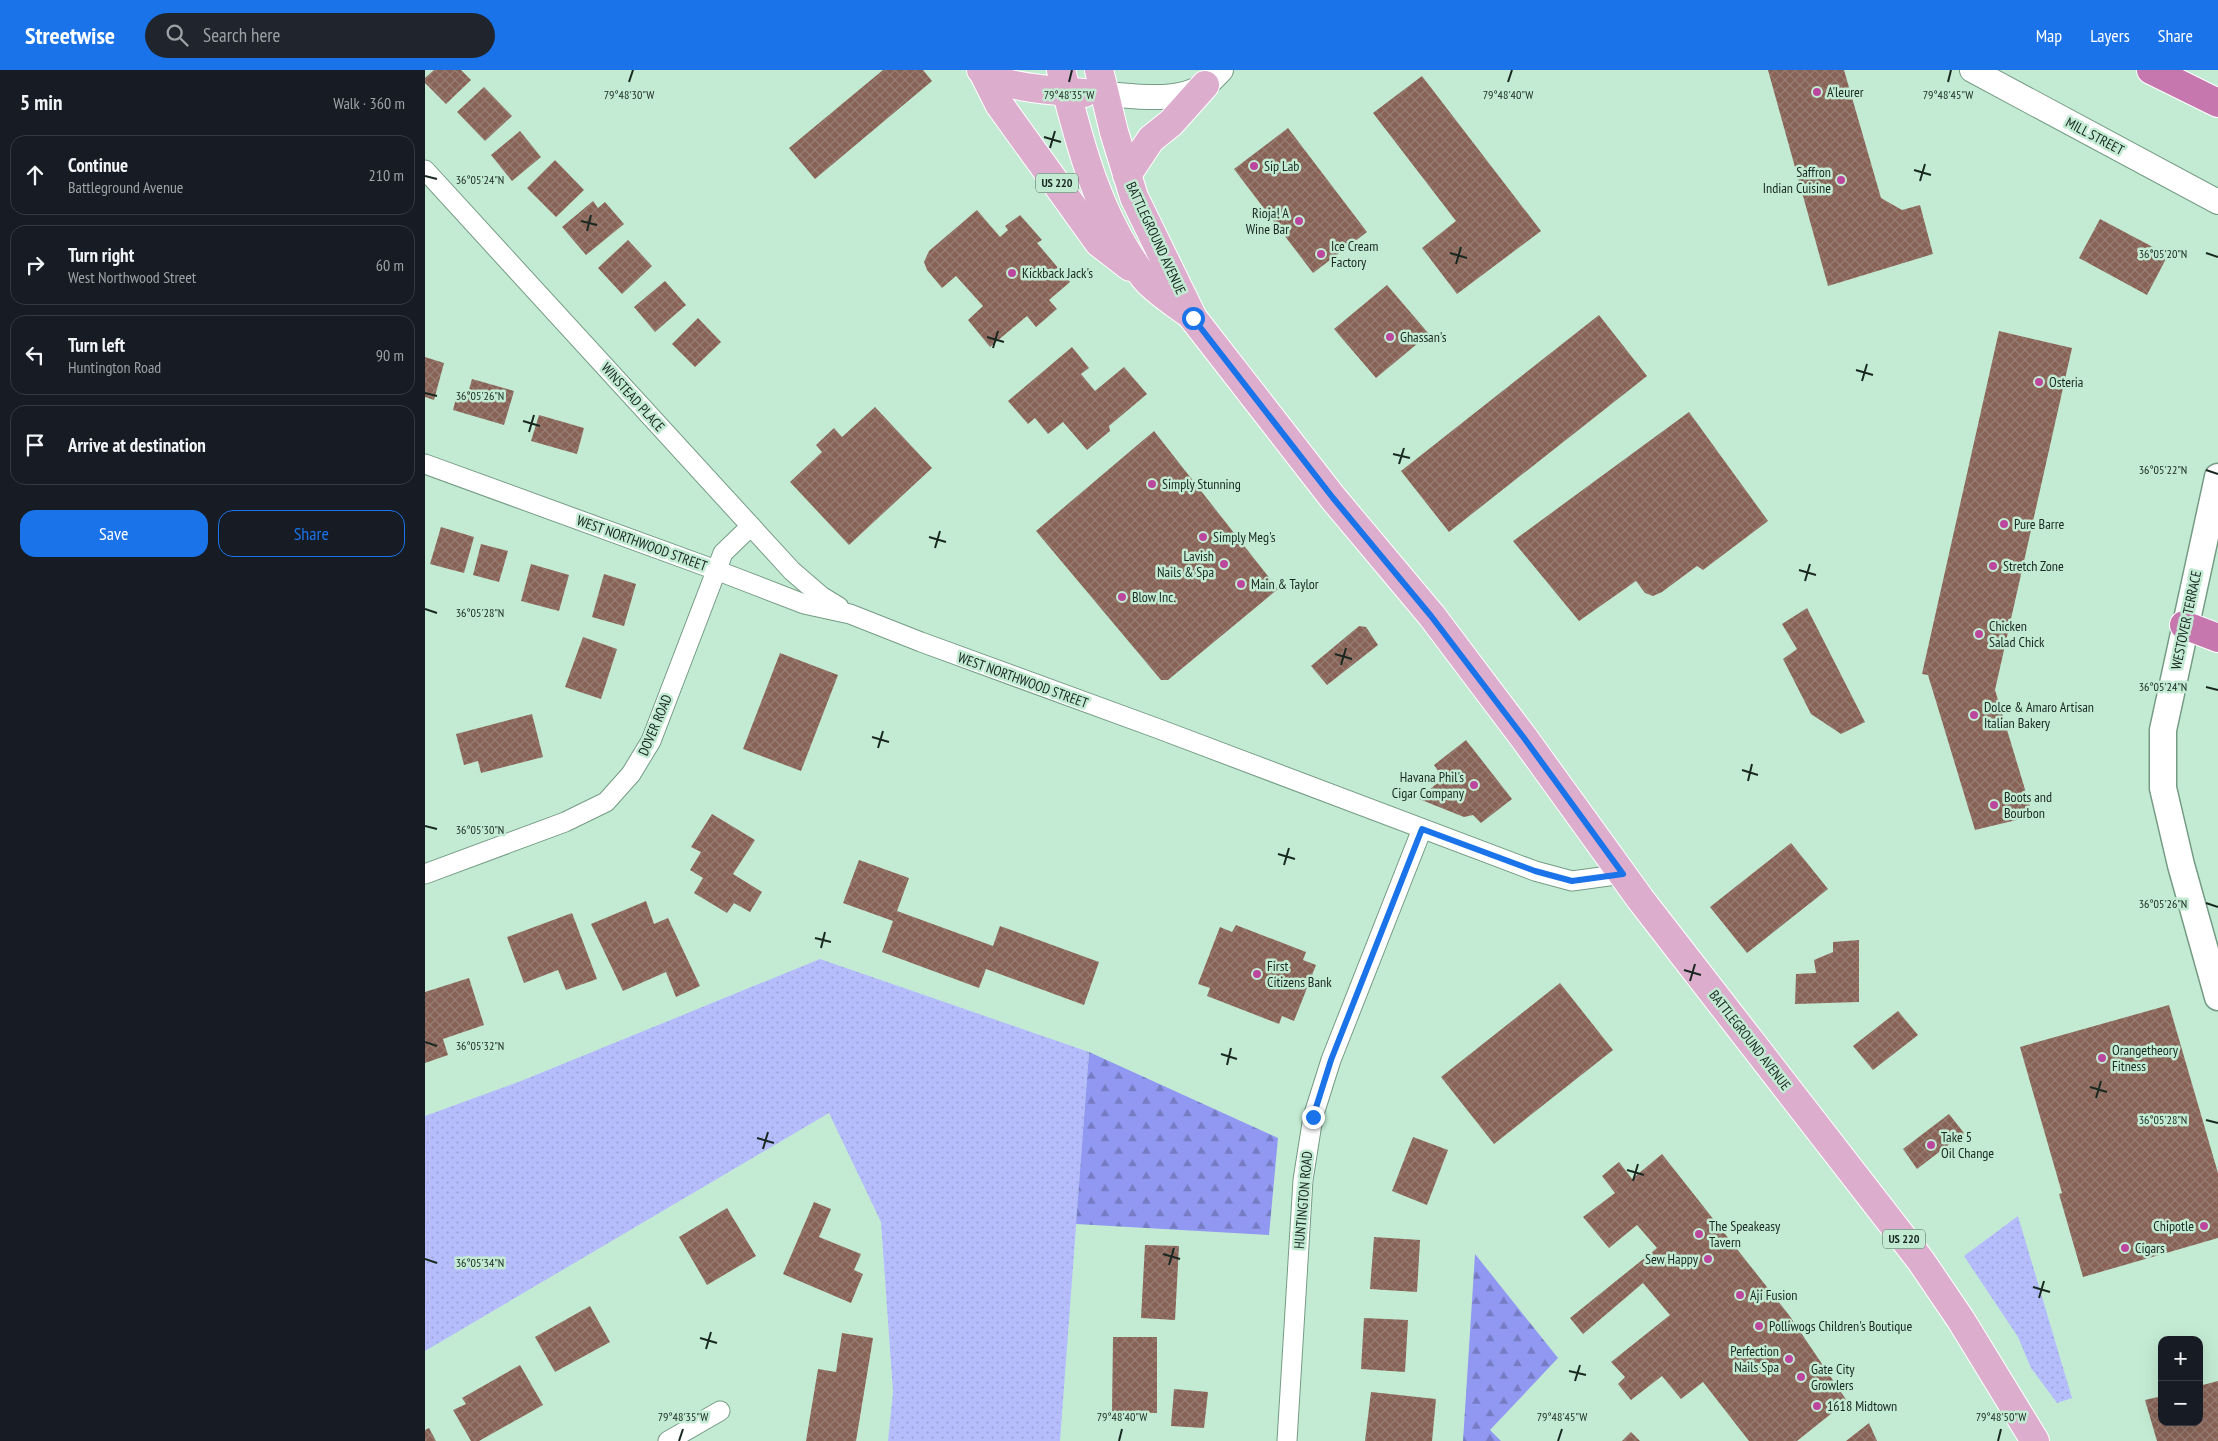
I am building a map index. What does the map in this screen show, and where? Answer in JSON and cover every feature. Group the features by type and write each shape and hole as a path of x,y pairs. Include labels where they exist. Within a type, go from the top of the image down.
{"highway":[{"path":"2151,70 2218,103"},
{"path":"2184,625 2218,619"},
{"path":"2184,625 2218,638"}],"main road":[{"path":"983,72 1030,88 1064,81 1102,82"},
{"name":"US 220","path":"983,72 999,104 1099,242 1145,279"},
{"path":"1127,175 1151,139 1171,123 1213,78"},
{"name":"BATTLEGROUND AVENUE","path":"1064,81 1078,139 1100,198 1119,237 1145,279 1193,318 1328,491 1431,616 1518,730 1623,874 1921,1262 1961,1320 2035,1441"},
{"name":"BATTLEGROUND AVENUE","path":"1102,82 1113,132 1134,197 1166,259 1193,318"},
{"name":"WESTOVER TERRACE","path":"2218,477 2184,625 2163,730 2163,788 2181,865 2218,997"}],"street":[{"name":"MILL STREET","path":"1972,70 2218,202"},
{"path":"1102,82 1162,96 1187,93 1213,78"},
{"name":"WINSTEAD PLACE","path":"425,170 792,571 821,596 850,614"},
{"name":"WEST NORTHWOOD STREET","path":"425,464 804,604 850,614 1535,871 1572,881 1623,874"},
{"name":"DOVER ROAD","path":"425,874 565,822 606,802 631,774 651,741 723,553 751,526"},
{"name":"HUNTINGTON ROAD","path":"1287,1441 1303,1180 1313,1117 1331,1060 1422,829"},
{"path":"668,1441 720,1411"}],"shaded area":[{"path":"820,959 1089,1052 1060,1441 888,1441 893,1392 881,1222 829,1113 425,1351 425,1116 521,1081"},
{"path":"2018,1216 2072,1398 2057,1403 2031,1368 2018,1337 1964,1256"}],"green space":[{"path":"1089,1052 1278,1138 1269,1235 1076,1224"},
{"path":"1475,1254 1558,1358 1490,1430 1501,1441 1463,1441"}],"building":[{"path":"434,70 461,70 471,80 446,104 425,83 425,78"},
{"path":"883,70 923,70 932,81 815,179 789,148"},
{"path":"1768,70 1844,70 1881,198 1902,210 1920,205 1933,254 1828,286"},
{"path":"1422,76 1541,231 1457,294 1422,248 1456,221 1373,113"},
{"path":"484,87 512,116 485,141 457,112"},
{"path":"1288,128 1367,232 1313,273 1234,169"},
{"path":"520,131 541,157 512,181 491,155"},
{"path":"555,160 584,190 556,217 527,188"},
{"path":"593,201 598,208 605,202 624,224 586,255 562,227"},
{"path":"977,210 1000,237 1008,230 1005,226 1020,215 1042,240 1037,243 1070,282 1049,300 1057,309 1036,327 1027,316 990,347 968,320 983,306 956,276 942,288 927,270 924,262 929,251"},
{"path":"2100,219 2168,255 2147,295 2079,258"},
{"path":"628,240 652,266 622,294 598,268"},
{"path":"665,281 686,305 655,332 634,307"},
{"path":"1387,285 1429,334 1376,378 1334,329"},
{"path":"1599,315 1647,376 1449,532 1401,471"},
{"path":"698,318 721,342 695,367 672,344"},
{"path":"1999,331 2072,348 1995,690 2033,816 1975,830 1928,675 1922,674"},
{"path":"1072,347 1089,368 1081,374 1095,391 1124,367 1147,394 1109,426 1110,431 1087,450 1063,422 1048,434 1035,418 1028,424 1008,401"},
{"path":"425,357 444,363 434,400 425,397"},
{"path":"472,379 514,391 504,425 453,410 458,391 468,393"},
{"path":"875,407 932,468 849,545 790,482 822,452 816,445 834,428 842,437"},
{"path":"1689,412 1768,521 1703,570 1697,566 1662,592 1653,596 1645,593 1636,581 1579,621 1513,541"},
{"path":"539,415 584,428 577,454 531,441"},
{"path":"1154,431 1278,589 1168,680 1161,680 1036,531"},
{"path":"441,527 474,537 464,573 430,564"},
{"path":"481,544 508,551 499,582 473,575"},
{"path":"531,564 569,575 559,611 521,601"},
{"path":"604,574 636,584 624,626 592,617"},
{"path":"1807,608 1865,722 1841,734 1811,714 1783,659 1797,649 1782,624"},
{"path":"1359,626 1366,627 1378,645 1327,685 1311,666"},
{"path":"583,637 617,649 601,699 565,687"},
{"path":"780,653 838,675 801,771 743,749"},
{"path":"532,714 543,757 481,773 478,761 464,765 456,734"},
{"path":"1466,740 1512,799 1481,823 1473,815 1464,817 1419,799 1443,778 1434,765"},
{"path":"712,814 755,840 733,874 762,892 750,912 734,903 727,913 694,893 703,878 690,870 701,852 691,847"},
{"path":"1791,843 1828,889 1747,953 1710,907"},
{"path":"859,860 909,878 897,911 993,946 1000,926 1099,962 1084,1005 986,969 979,988 882,952 893,921 843,903"},
{"path":"646,901 654,924 668,918 700,986 676,997 666,972 623,991 591,924"},
{"path":"572,913 597,979 566,990 558,970 524,983 507,937"},
{"name":"First Citizens Bank","path":"1236,925 1306,952 1303,960 1316,965 1294,1021 1282,1016 1279,1024 1207,996 1210,988 1198,984 1220,927 1232,932"},
{"path":"1859,940 1859,1002 1795,1004 1796,974 1816,973 1814,960 1833,952 1833,942"},
{"path":"469,978 484,1025 443,1039 448,1055 425,1063 425,992"},
{"path":"1560,983 1613,1050 1494,1144 1441,1077"},
{"path":"2169,1005 2218,1173 2218,1238 2083,1277 2059,1194 2062,1193 2020,1047"},
{"path":"1898,1011 1918,1035 1873,1070 1853,1046"},
{"path":"1949,1114 1964,1133 1917,1169 1903,1149"},
{"path":"1413,1137 1448,1150 1427,1205 1392,1191"},
{"path":"1662,1154 1789,1315 1847,1401 1797,1441 1749,1441 1703,1382 1681,1399 1662,1376 1631,1400 1618,1384 1625,1377 1611,1362 1670,1315 1643,1283 1583,1334 1570,1318 1657,1248 1637,1225 1609,1248 1583,1217 1615,1193 1602,1176 1619,1162 1632,1179"},
{"path":"814,1202 831,1209 819,1237 861,1254 854,1270 863,1274 851,1303 783,1274"},
{"path":"727,1208 756,1256 707,1285 679,1237"},
{"path":"1374,1237 1420,1240 1417,1292 1370,1289"},
{"path":"1145,1245 1179,1246 1175,1320 1141,1318"},
{"path":"590,1306 610,1342 555,1372 535,1337"},
{"path":"1364,1318 1408,1320 1405,1372 1361,1369"},
{"path":"842,1333 873,1338 856,1441 806,1441 818,1369 836,1372"},
{"path":"1113,1337 1157,1337 1157,1413 1112,1412"},
{"path":"520,1365 543,1405 479,1441 471,1441 453,1410 466,1404 462,1398"},
{"path":"2218,1381 2218,1441 2157,1441 2145,1400 2158,1397 2158,1426 2203,1426 2203,1385"},
{"path":"1174,1389 1208,1392 1204,1428 1171,1426"},
{"path":"1371,1392 1436,1399 1432,1441 1365,1441"},
{"path":"1869,1423 1877,1441 1846,1441"},
{"path":"429,1428 436,1441 425,1441 425,1430"},
{"path":"1631,1432 1640,1441 1622,1441"}],"place":[{"name":"A'leurer","path":"1817,92"},
{"name":"Sip Lab","path":"1254,166"},
{"name":"Saffron Indian Cuisine","path":"1841,180"},
{"name":"Rioja! A Wine Bar","path":"1299,221"},
{"name":"Ice Cream Factory","path":"1321,254"},
{"name":"Kickback Jack's","path":"1012,273"},
{"name":"Ghassan's","path":"1390,337"},
{"name":"Osteria","path":"2039,382"},
{"name":"Simply Stunning","path":"1152,484"},
{"name":"Pure Barre","path":"2004,524"},
{"name":"Simply Meg's","path":"1203,537"},
{"name":"Lavish Nails & Spa","path":"1224,564"},
{"name":"Stretch Zone","path":"1993,566"},
{"name":"Main & Taylor","path":"1241,584"},
{"name":"Blow Inc.","path":"1122,597"},
{"name":"Chicken Salad Chick","path":"1979,634"},
{"name":"Dolce & Amaro Artisan Italian Bakery","path":"1974,715"},
{"name":"Havana Phil's Cigar Company","path":"1474,785"},
{"name":"Boots and Bourbon","path":"1994,805"},
{"name":"First Citizens Bank","path":"1257,974"},
{"name":"Orangetheory Fitness","path":"2102,1058"},
{"name":"Take 5 Oil Change","path":"1931,1145"},
{"name":"Chipotle","path":"2204,1226"},
{"name":"The Speakeasy Tavern","path":"1699,1234"},
{"name":"Cigars","path":"2125,1248"},
{"name":"Sew Happy","path":"1708,1259"},
{"name":"Aji Fusion","path":"1740,1295"},
{"name":"Polliwogs Children's Boutique","path":"1759,1326"},
{"name":"Perfection Nails Spa","path":"1789,1359"},
{"name":"Gate City Growlers","path":"1801,1377"},
{"name":"1618 Midtown","path":"1817,1406"}],"route":[{"path":"1193,318 1333,498 1399,576 1472,669 1623,874 1572,881 1535,871 1422,829 1326,1072 1313,1117"}]}
